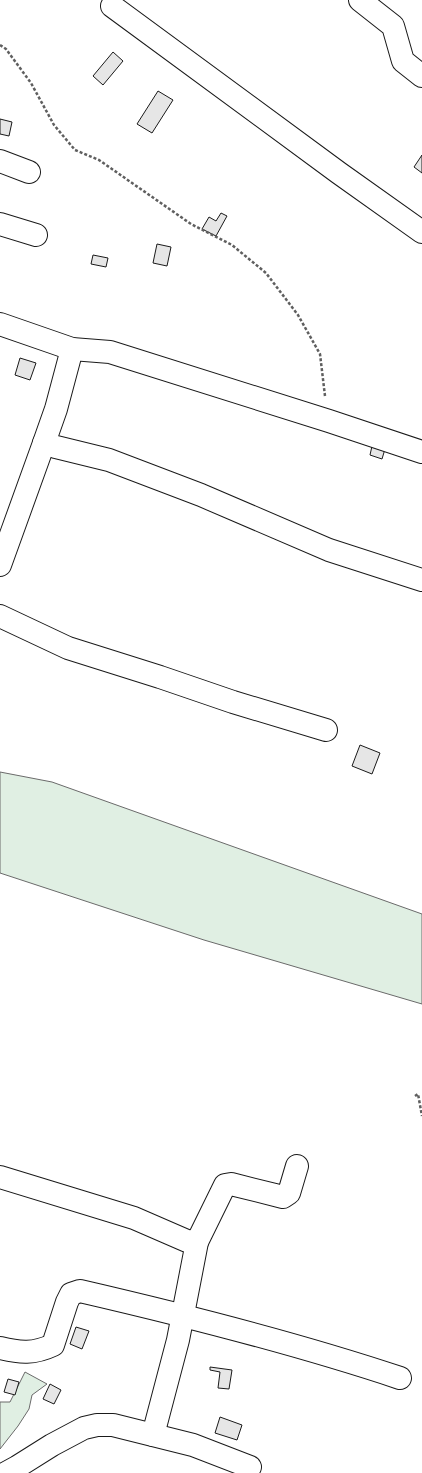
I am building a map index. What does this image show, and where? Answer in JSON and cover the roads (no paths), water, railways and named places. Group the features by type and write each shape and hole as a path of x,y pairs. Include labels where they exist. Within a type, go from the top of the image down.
{"street":[{"path":"360,0 393,26 403,61 422,76"},
{"path":"112,6 339,173 422,232"},
{"path":"0,161 28,172"},
{"path":"0,224 36,235"},
{"path":"0,324 72,349 110,352 422,452"},
{"path":"0,565 56,409 72,349"},
{"path":"44,443 109,460 201,495 329,550 422,580"},
{"path":"0,616 68,648 233,702 326,730"},
{"path":"153,1435 178,1340 197,1242 225,1185 230,1184 283,1198 289,1193 297,1166"},
{"path":"0,1177 116,1212 134,1218 187,1241 197,1242"},
{"path":"0,1348 30,1353 43,1350 53,1345 69,1298 71,1294 80,1291 182,1314 338,1357 400,1378"},
{"path":"6,1473 17,1468 52,1444 84,1428 97,1425 113,1425 193,1445 254,1471"}]}
